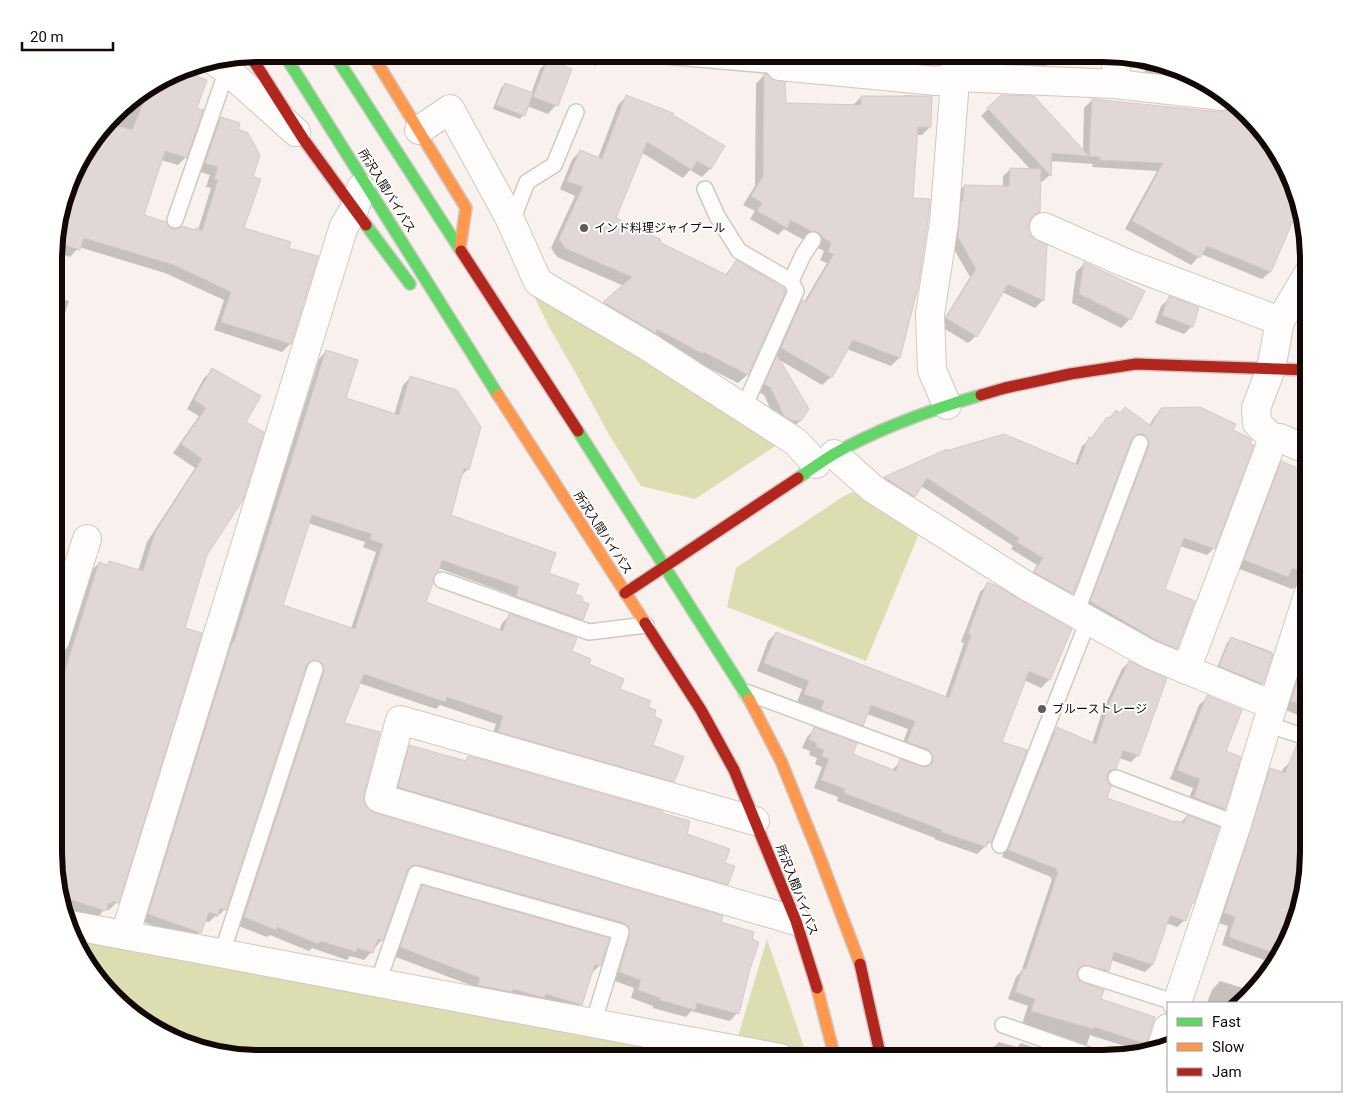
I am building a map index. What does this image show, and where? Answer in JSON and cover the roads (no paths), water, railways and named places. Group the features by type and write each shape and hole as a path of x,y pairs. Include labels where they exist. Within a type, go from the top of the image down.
{"main road":[{"path":"255,62 304,140 414,290"},
{"name":"所沢入間バイパス","path":"289,62 512,417 701,710 734,770 796,921 819,994 833,1050"},
{"path":"339,62 746,692 781,761 859,960 879,1050"},
{"path":"377,62 466,208 460,248"},
{"path":"439,322 512,417"},
{"path":"625,593 825,459 893,425 947,405 1005,388 1070,374 1136,364 1300,370"}],"street":[{"path":"795,62 936,81 957,65 1210,95"},
{"path":"1115,84 1116,63"},
{"path":"947,405 932,370 930,314 944,223 957,65"},
{"path":"220,66 304,140"},
{"path":"419,130 450,110 511,223 538,282 647,346 796,442 1025,585 1150,654 1186,670 1270,714"},
{"path":"125,935 344,226 354,210 363,180"},
{"path":"1044,227 1128,264 1280,321"},
{"path":"1272,439 1257,423 1256,408 1271,369 1280,321 1300,287"},
{"path":"1272,439 1280,438 1300,447"},
{"path":"1186,670 1272,439"},
{"path":"62,617 86,538"},
{"path":"1177,1002 1237,824 1300,620"},
{"path":"755,821 400,720 379,798 796,921"},
{"path":"77,926 736,1050"}],"lane":[{"path":"175,220 220,66"},
{"path":"511,223 527,182 554,165 576,112"},
{"path":"705,188 717,216 739,250 791,281 796,292 744,407"},
{"path":"791,281 803,255 813,240"},
{"path":"1000,845 1082,617 1140,443"},
{"path":"442,580 589,632 646,625"},
{"path":"222,953 315,669"},
{"path":"746,692 924,758"},
{"path":"1270,714 1300,733"},
{"path":"1116,778 1237,824"},
{"path":"378,982 416,874 621,932 593,1024"},
{"path":"1086,974 1174,1002"},
{"path":"1003,1026 1074,1050"}],"place":[{"name":"インド料理ジャイプール","path":"584,228"},
{"name":"ブルーストレージ","path":"1042,709"}]}
